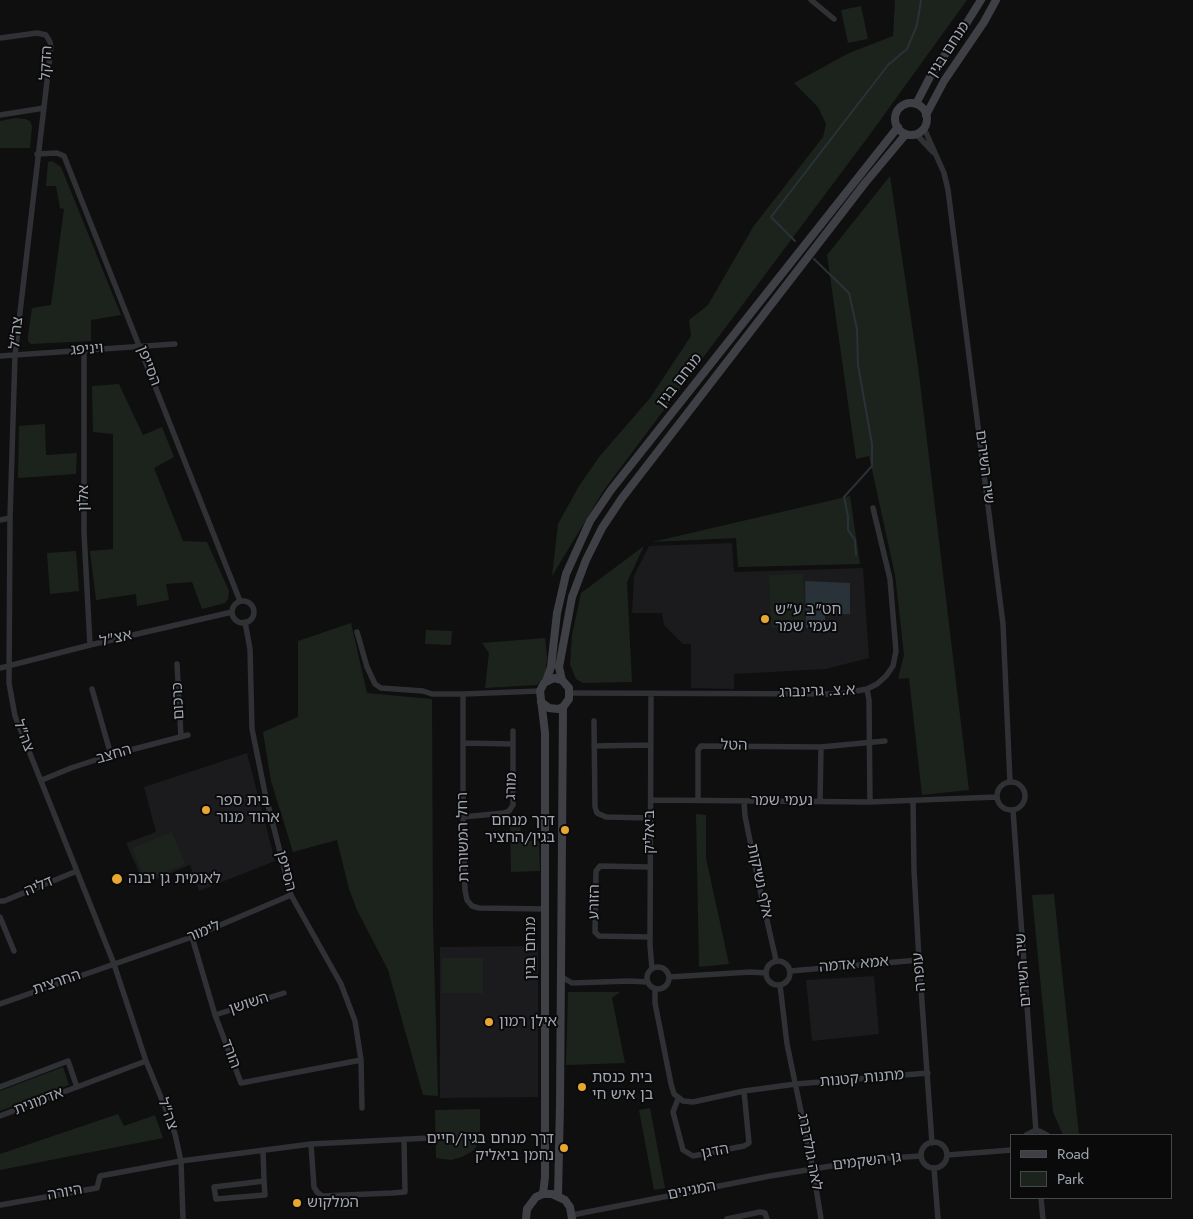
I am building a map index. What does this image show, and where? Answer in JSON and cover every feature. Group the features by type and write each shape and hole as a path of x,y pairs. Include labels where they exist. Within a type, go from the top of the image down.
{"main road":[{"name":"מנחם בגין","path":"916,104 932,73 961,32 980,0"},
{"name":"מנחם בגין","path":"926,115 944,81 980,28 996,0"},
{"path":"905,104 916,104 924,110 926,115 924,128 916,134 906,134 898,127 895,117 905,104"},
{"name":"מנחם בגין","path":"546,682 550,667 553,635 566,574 590,521 611,490 898,127"},
{"name":"מנחם בגין","path":"562,680 559,667 560,658 572,597 586,560 602,528 622,498 798,269 906,134"},
{"path":"554,678 562,680 570,693 567,704 558,709 550,708 541,702 540,691 546,682 554,678"},
{"name":"מנחם בגין","path":"541,702 545,733 543,1194"},
{"name":"מנחם בגין","path":"558,1196 562,991 563,707"},
{"path":"526,1219 530,1203 543,1194 558,1196 565,1200 570,1207 572,1217"}],"street":[{"path":"811,0 834,19"},
{"name":"הדקל","path":"0,38 37,32 49,38 51,47 44,108"},
{"path":"0,115 44,108"},
{"name":"צה\"ל","path":"44,108 14,355 10,518 9,683 15,716 114,964 146,1061 175,1134 181,1161 183,1219"},
{"name":"שיר השירים","path":"924,128 948,190 996,556 1003,624 1010,782"},
{"name":"שיר השירים","path":"916,134 936,156"},
{"name":"הסייפן","path":"37,154 57,153 64,156 240,601"},
{"name":"ויניפג","path":"0,356 175,344"},
{"name":"אלון","path":"84,350 84,533 90,645"},
{"name":"א.צ. גרינברג","path":"570,693 831,694 854,693 877,684 893,666 896,650 890,579 873,508"},
{"path":"0,520 10,518"},
{"path":"240,601 248,602 253,608 253,615 245,622 236,620 232,612 235,604 240,601"},
{"name":"אצ\"ל","path":"0,668 232,612"},
{"name":"הסייפן","path":"245,622 250,649 252,729 265,793 291,895 341,984 355,1021 361,1060 362,1108"},
{"path":"357,632 367,666 375,684 381,688 424,691 432,694 540,691"},
{"name":"כרכום","path":"178,664 181,737"},
{"path":"92,689 111,755"},
{"path":"867,689 869,700 870,802"},
{"name":"רחל המשוררת","path":"463,694 464,890 467,900 472,906 479,908 545,909"},
{"name":"ביאליק","path":"651,694 650,937 652,969"},
{"path":"594,721 595,807 597,813 606,817 650,818"},
{"name":"מורג","path":"463,817 510,811 513,805 513,731"},
{"name":"החצב","path":"42,780 111,755 188,735"},
{"name":"הטל","path":"698,800 698,750 701,746 821,747 885,741"},
{"path":"463,744 513,744"},
{"path":"594,746 651,745"},
{"path":"820,801 821,747"},
{"path":"1010,782 1022,787 1025,796 1022,805 1013,810 1004,808 997,797 1000,787 1010,782"},
{"name":"נעמי שמר","path":"651,800 870,802 997,797"},
{"name":"אלף נשיקות","path":"744,800 757,877 776,960"},
{"name":"עופרה","path":"913,801 914,870 919,960 932,1142"},
{"name":"שיר השירים","path":"1013,810 1036,1131"},
{"name":"הזורע","path":"650,867 600,866 596,871 595,932 599,936 650,937"},
{"name":"דליה","path":"0,901 77,871"},
{"name":"לימור","path":"114,964 192,937 291,895"},
{"path":"0,917 14,951"},
{"name":"הורד","path":"192,937 215,1015 241,1083 361,1060"},
{"path":"776,960 788,965 790,971 788,979 780,985 770,982 766,973 767,966 776,960"},
{"name":"אמא אדמה","path":"790,971 919,960"},
{"name":"החרצית","path":"0,1004 114,964"},
{"path":"648,982 648,975 652,969 662,968 669,976 766,973"},
{"path":"629,981 648,975"},
{"path":"655,989 665,986 669,976"},
{"path":"562,977 572,983 648,982 655,989 656,1003 674,1094 678,1098 693,1102 796,1084 787,1044 780,985"},
{"path":"562,991 572,983"},
{"name":"השושן","path":"215,1015 284,993"},
{"name":"אדמונית","path":"0,1087 68,1061 78,1087"},
{"name":"אדמונית","path":"0,1116 146,1061"},
{"name":"מתנות קטנות","path":"796,1084 928,1073"},
{"name":"לאה גולדברג","path":"796,1084 821,1219"},
{"name":"הדגן","path":"678,1098 673,1112 683,1150 693,1156 744,1146 749,1143 744,1092"},
{"path":"1028,1134 1036,1131 1045,1134"},
{"path":"181,1161 311,1144 429,1138"},
{"path":"311,1144 314,1187 322,1196 392,1193 405,1192 404,1140"},
{"path":"932,1142 943,1146 947,1154 944,1164 934,1168 923,1163 921,1156 923,1147 932,1142"},
{"path":"263,1150 266,1195 216,1199 214,1187 264,1181"},
{"path":"947,1154 1010,1150"},
{"name":"גן השקמים","path":"813,1169 874,1159 921,1156"},
{"name":"היורה","path":"0,1205 96,1188 100,1176 181,1161"},
{"path":"934,1168 938,1219"},
{"name":"המגינים","path":"572,1217 813,1169"},
{"path":"1041,1199 1043,1219"},
{"path":"727,1219 760,1212 767,1219"}],"shaded area":[{"name":"חט\"ב ע\"ש נעמי שמר","path":"732,543 734,572 863,568 869,658 826,669 734,674 734,689 691,688 691,644 683,644 664,625 662,613 632,613 634,576 649,546"},
{"path":"805,581 850,583 850,614 825,615 825,627 806,628"},
{"name":"בית ספר אהוד מנור","path":"247,753 275,861 199,891 190,865 144,884 126,843 156,832 144,787"},
{"name":"אילן רמון","path":"538,946 538,1097 440,1098 440,947"},
{"path":"874,976 879,1034 812,1041 806,980"}],"green space":[{"path":"895,0 967,0 871,133 604,490 552,576 558,524 579,486 599,457 650,398 691,336 689,320 708,305 753,227 823,137 826,124 818,107 794,83 849,53 893,36"},
{"path":"861,6 868,39 848,43 841,10"},
{"path":"16,118 30,121 32,126 30,148 0,148 0,121"},
{"path":"52,161 61,167 121,315 91,320 91,341 31,344 28,341 28,336 32,308 51,305 64,209 60,208 56,186 46,186 48,162"},
{"path":"890,176 918,366 969,790 922,795 909,678 898,679 904,655 895,575 869,456 856,459 827,255"},
{"path":"119,384 143,435 162,427 174,457 154,468 183,541 207,542 229,591 228,599 225,603 202,609 192,582 166,584 169,600 137,606 136,594 96,600 90,551 113,549 113,434 93,432 92,386"},
{"path":"45,424 46,455 77,453 76,474 18,478 19,426"},
{"path":"850,496 860,564 738,567 736,538 652,542"},
{"path":"644,546 627,582 632,682 583,683 576,679 570,664 572,635 581,593"},
{"path":"76,551 79,591 50,594 47,553"},
{"path":"803,574 805,627 771,628 769,575"},
{"path":"351,623 367,693 432,699 433,924 438,1096 423,1095 388,970 357,910 349,889 337,840 293,852 271,781 263,732 298,717 298,641"},
{"path":"426,630 452,631 451,645 425,644"},
{"path":"545,638 547,658 545,676 537,685 485,688 489,653 482,643"},
{"path":"696,814 706,815 706,858 729,964 699,967"},
{"path":"510,819 520,819 521,841 539,841 540,871 511,872"},
{"path":"172,832 185,864 145,880 132,848"},
{"path":"1054,894 1079,1134 1063,1134 1053,1112 1032,895"},
{"path":"442,958 483,958 483,993 442,993"},
{"path":"568,992 620,992 612,998 625,1063 566,1065"},
{"path":"63,1067 69,1085 0,1111 0,1091"},
{"path":"650,1108 665,1188 654,1190 639,1110"},
{"path":"480,1109 480,1140 474,1150 462,1157 451,1160 436,1158 435,1110"},
{"path":"118,1114 124,1126 155,1115 163,1138 0,1170 0,1154"}],"waterway":[{"path":"795,241 771,217 888,65 907,49 917,25 921,0"},
{"path":"814,259 849,293 857,329 858,365 872,444 872,466 844,497 848,516 848,530 855,540 856,555"}],"place":[{"name":"חט\"ב ע\"ש נעמי שמר","path":"765,619"},
{"name":"בית ספר אהוד מנור","path":"206,810"},
{"name":"דרך מנחם בגין/החציר","path":"565,830"},
{"name":"לאומית גן יבנה","path":"117,879"},
{"name":"אילן רמון","path":"489,1022"},
{"name":"בית כנסת בן איש חי","path":"582,1087"},
{"name":"דרך מנחם בגין/חיים נחמן ביאליק","path":"564,1148"},
{"name":"המלקוש","path":"297,1203"}]}
